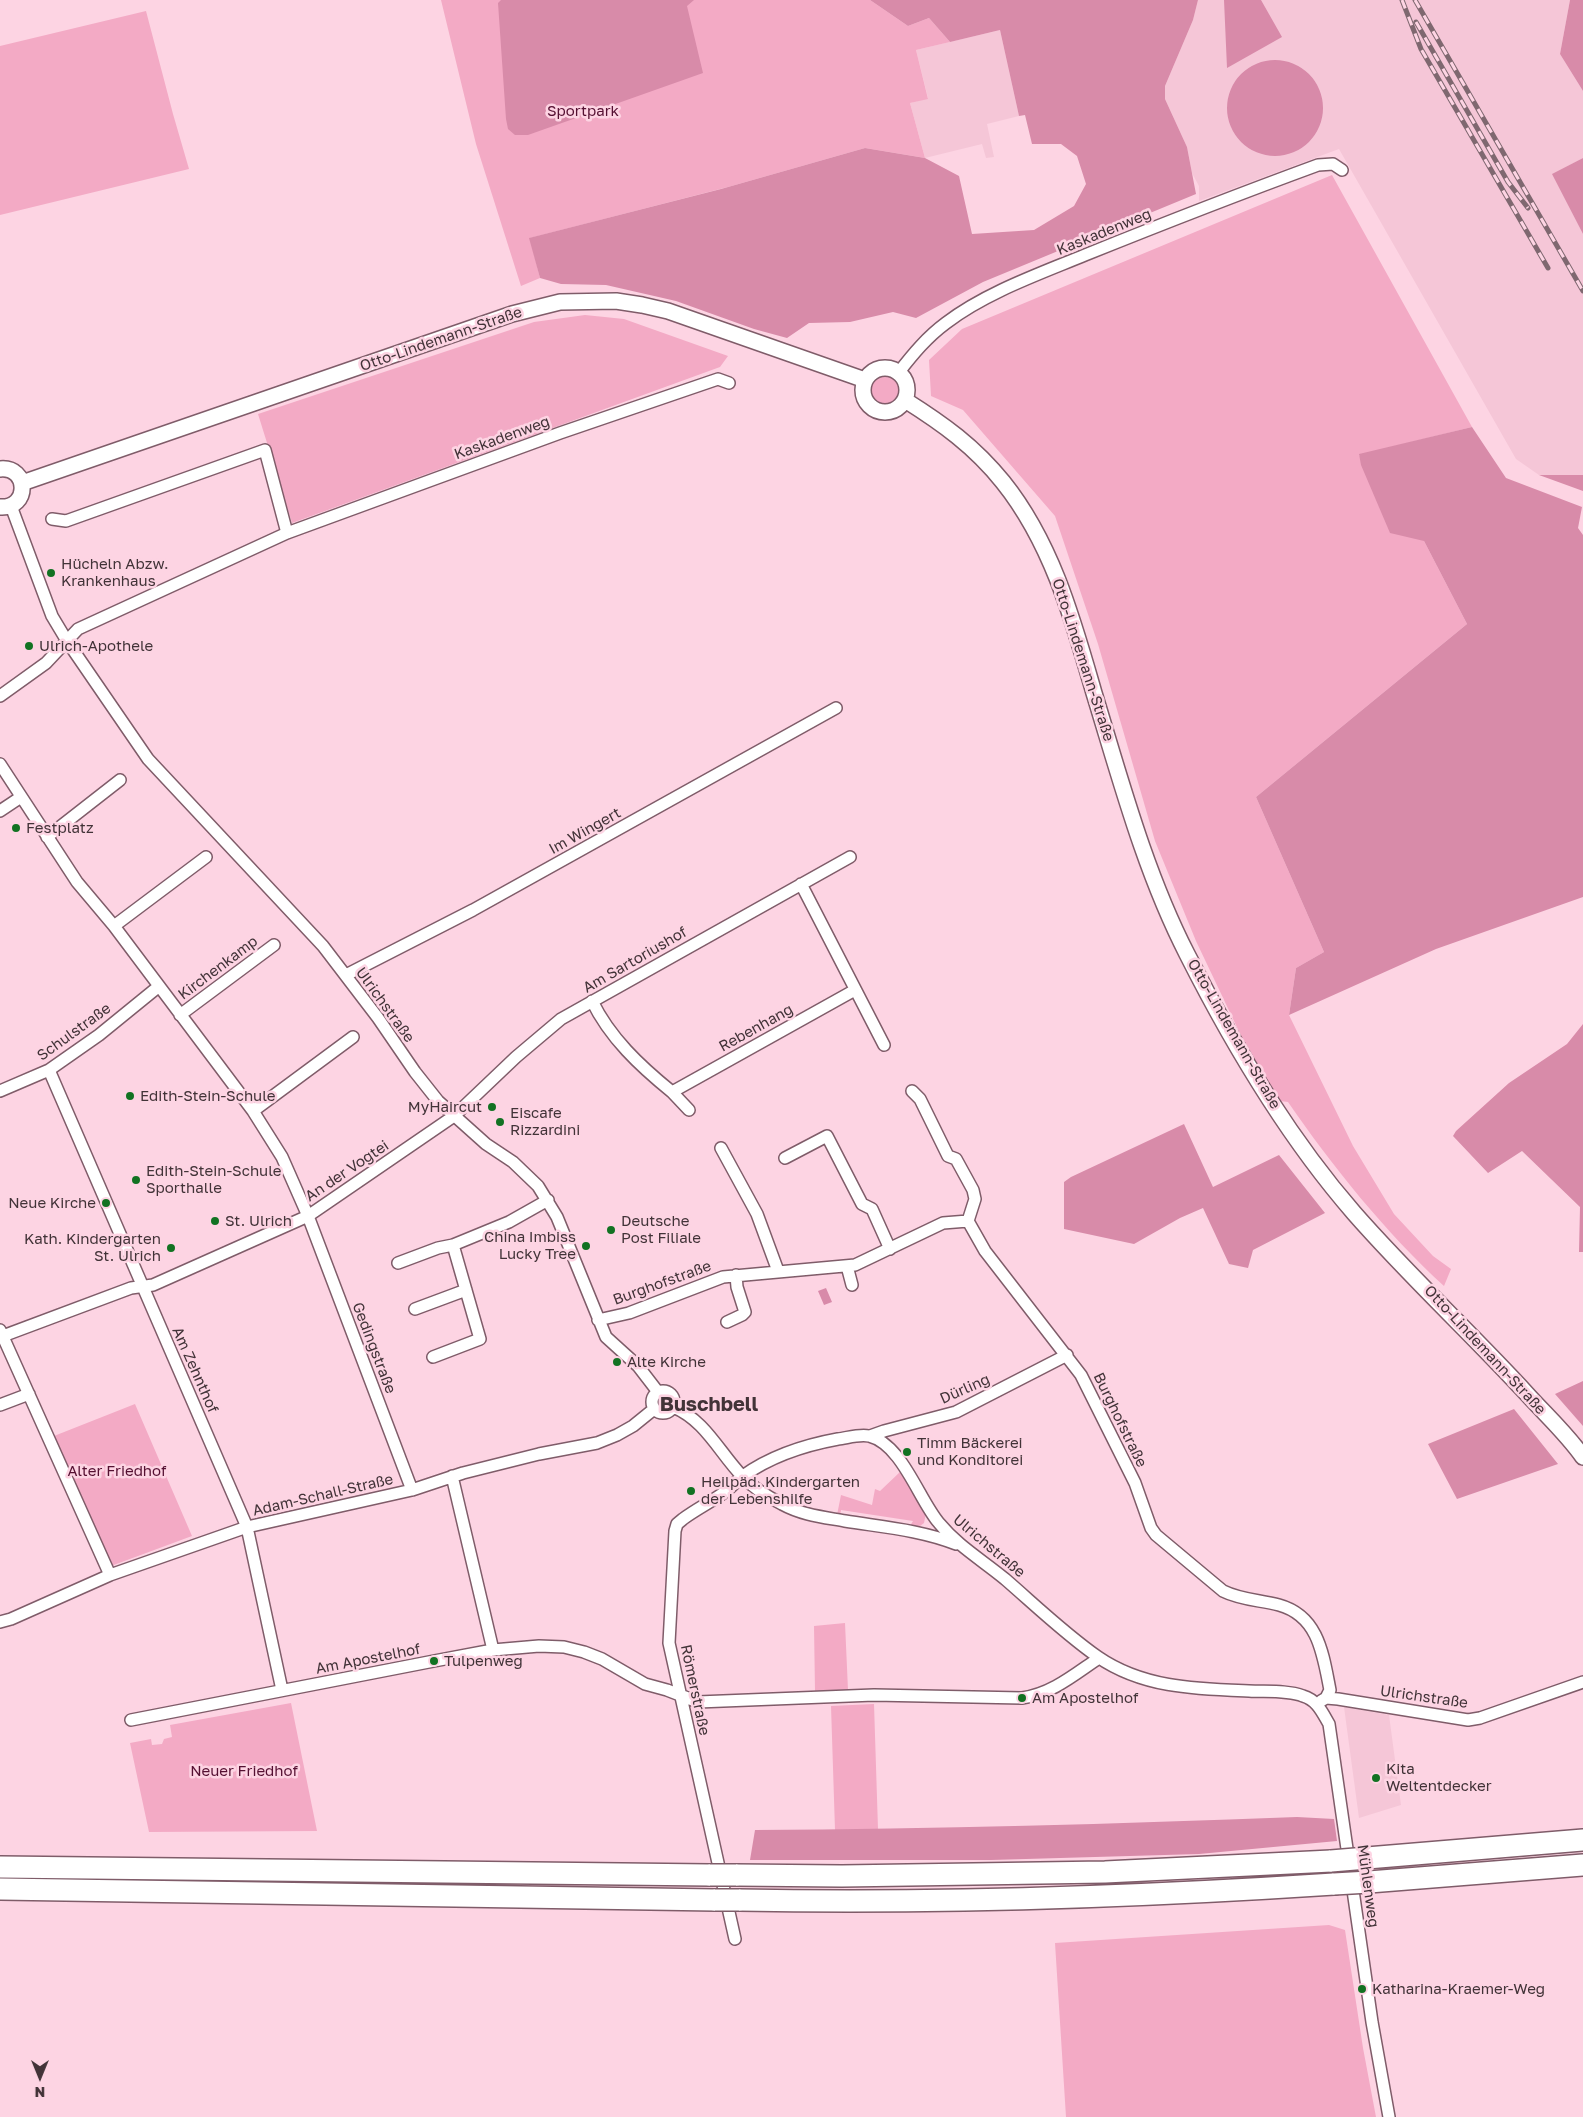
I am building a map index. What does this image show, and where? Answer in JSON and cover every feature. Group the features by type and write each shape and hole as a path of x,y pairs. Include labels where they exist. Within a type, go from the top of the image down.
{"highway":[{"path":"0,1867 842,1876 1105,1872 1331,1861 1583,1840"},
{"path":"0,1889 853,1902 1165,1895 1369,1882 1583,1864"}],"street":[{"name":"Kaskadenweg","path":"899,372 919,346 946,322 974,305 1029,278 1205,206 1318,165 1333,164 1342,170"},
{"name":"Otto-Lindemann-Straße","path":"22,483 512,314 560,302 616,301 660,309 865,380"},
{"path":"880,368 893,369 899,372 903,376 907,388 905,400 894,410 878,411 866,402 863,387 869,374 880,368"},
{"name":"Kaskadenweg","path":"0,696 38,670 78,629 287,533 551,436 718,379 730,383"},
{"name":"Otto-Lindemann-Straße","path":"905,400 946,426 978,455 1004,483 1031,524 1049,559 1075,629 1134,826 1161,896 1185,951 1222,1021 1267,1093 1304,1150 1354,1213 1502,1367 1583,1457"},
{"path":"52,519 66,521 265,450 287,533"},
{"path":"0,470 10,470 15,473 22,483 22,494 6,506"},
{"name":"Ulrichstraße","path":"6,506 52,616 148,759 303,923 346,975 438,1101 486,1144 520,1169 548,1200 565,1234 606,1337 638,1366 658,1392"},
{"name":"Im Wingert","path":"346,975 473,910 836,708"},
{"name":"Kirchenkamp","path":"0,764 77,882 114,926 253,1111 282,1157 308,1216"},
{"path":"48,837 120,780"},
{"path":"0,811 21,797"},
{"path":"114,926 206,857"},
{"name":"Am Sartoriushof","path":"454,1116 554,1024 850,857"},
{"path":"801,884 854,990 884,1044"},
{"name":"Kirchenkamp","path":"180,1015 274,945"},
{"name":"Schulstraße","path":"0,1091 49,1070 99,1035 158,987"},
{"name":"Rebenhang","path":"672,1092 854,990"},
{"path":"592,1001 599,1016 617,1041 647,1072 672,1092 689,1110"},
{"path":"253,1111 353,1037"},
{"name":"Am Zehnthof","path":"49,1070 247,1527 282,1690"},
{"path":"912,1091 920,1099 948,1156 956,1159 973,1190 974,1199 968,1221"},
{"name":"An der Vogtei","path":"1,1334 142,1286 153,1285 308,1216 454,1116"},
{"path":"785,1158 827,1136 862,1204 872,1209 890,1249"},
{"path":"721,1148 757,1214 778,1271"},
{"path":"398,1263 438,1248 453,1245 509,1222 548,1200"},
{"name":"Gedingstraße","path":"308,1216 412,1490"},
{"name":"Burghofstraße","path":"598,1320 629,1313 712,1280 736,1275 847,1266 861,1263 943,1223 968,1221 985,1251 1081,1375 1135,1483 1151,1528 1156,1535 1223,1591 1234,1597 1279,1605 1298,1614 1314,1630 1321,1650 1330,1690 1322,1701"},
{"path":"433,1357 480,1339 453,1245"},
{"path":"847,1266 852,1285"},
{"name":"Burghofstraße","path":"727,1322 742,1315 744,1312 736,1275"},
{"path":"415,1309 466,1290"},
{"path":"1,1334 110,1574"},
{"name":"Dürling","path":"870,1436 884,1430 962,1410 1067,1355"},
{"path":"658,1392 670,1393 674,1399 673,1407 664,1413 654,1409 652,1405 653,1397 658,1392"},
{"path":"0,1404 29,1394"},
{"path":"673,1407 683,1411 702,1427 742,1477 770,1498 799,1512 923,1533 960,1546"},
{"name":"Adam-Schall-Straße","path":"0,1622 110,1574 247,1527 412,1490 452,1476 539,1454 597,1443 633,1426 654,1409"},
{"path":"742,1477 759,1466 796,1450 823,1442 860,1435 870,1436"},
{"name":"Ulrichstraße","path":"870,1436 894,1454 912,1479 937,1522 960,1546 1002,1577 1099,1658 1144,1680 1167,1686 1195,1689 1278,1692 1322,1701 1468,1720 1480,1718 1583,1682"},
{"path":"452,1476 493,1650"},
{"name":"Römerstraße","path":"734,1939 669,1643 675,1531 677,1524 723,1494 742,1477"},
{"path":"923,1533 932,1526 932,1513"},
{"name":"Am Apostelhof","path":"132,1720 493,1650 539,1646 564,1647 602,1660 645,1684 698,1702 874,1696 1022,1698 1036,1696 1051,1690 1099,1658"},
{"name":"Mühlenweg","path":"1322,1701 1329,1724 1372,2022 1390,2117"}],"shaded area":[{"path":"1198,0 1570,0 1560,54 1583,91 1583,158 1553,174 1583,234 1583,475 1539,475 1516,459 1339,149 1199,201 1199,186 1192,173 1187,147 1165,99 1165,86 1193,20"},
{"path":"1224,0 1261,0 1282,37 1227,68"},
{"path":"1000,30 1019,116 987,124 994,157 986,158 982,144 925,158 910,103 928,98 916,50"},
{"path":"1275,60 1293,64 1309,74 1319,90 1323,108 1319,126 1309,142 1293,152 1275,156 1257,152 1241,142 1231,126 1227,108 1231,90 1241,74 1257,64"},
{"path":"826,1288 832,1302 824,1305 818,1291"},
{"name":"Kita Weltentdecker","path":"1344,1707 1389,1715 1401,1805 1359,1818"}],"green space":[{"name":"Sportpark","path":"441,0 870,0 908,26 929,18 950,42 916,50 928,99 910,103 925,158 865,148 728,187 530,238 540,278 521,286 476,144"},
{"path":"501,0 694,0 687,6 703,73 528,135 515,135 508,129 506,119 498,3"},
{"path":"870,0 1198,0 1193,20 1165,86 1165,99 1187,147 1196,194 983,282 916,318 893,312 850,322 809,323 787,338 754,329 676,301 606,285 561,284 540,278 529,238 721,189 865,148 925,158 959,176 972,234 1034,230 1074,206 1086,184 1077,156 1061,144 1032,144 1025,115 1019,116 1000,30 950,42 929,18 908,26"},
{"path":"1570,0 1583,0 1583,91 1560,54"},
{"path":"146,11 189,169 0,215 0,46"},
{"path":"1583,158 1583,234 1552,174"},
{"path":"1332,175 1472,427 1359,455 1424,541 1467,624 1256,797 1324,952 1296,968 1289,1015 1353,1146 1394,1214 1433,1256 1451,1269 1444,1286 1401,1244 1361,1198 1288,1102 1280,1101 1243,1040 1196,941 1155,841 1098,644 1055,516 963,410 931,396 929,360 962,329"},
{"path":"585,315 624,319 728,356 720,367 292,523 258,414 534,322"},
{"path":"886,374 896,379 901,389 896,399 886,404 876,399 871,389 876,379"},
{"path":"1472,427 1506,478 1582,507 1578,528 1583,535 1583,897 1436,949 1289,1015 1296,968 1324,952 1256,797 1467,624 1424,541 1390,533 1361,465 1359,454"},
{"path":"1539,475 1583,475 1583,491"},
{"path":"1583,1024 1583,1252 1579,1252 1580,1207 1522,1151 1488,1173 1453,1136 1456,1131 1509,1083 1567,1044"},
{"path":"1184,1124 1213,1187 1279,1155 1325,1213 1253,1250 1248,1268 1229,1264 1203,1208 1180,1218 1134,1244 1064,1229 1064,1182"},
{"path":"1583,1381 1583,1426 1555,1394"},
{"name":"Alter Friedhof","path":"135,1404 192,1536 111,1566 54,1436"},
{"path":"1514,1409 1558,1464 1457,1499 1428,1444"},
{"path":"900,1472 926,1513 924,1523 920,1526 910,1526 913,1521 841,1510 840,1516 837,1515 841,1495 872,1505 875,1489 880,1491"},
{"path":"845,1623 848,1690 815,1691 814,1626"},
{"name":"Neuer Friedhof","path":"291,1703 317,1831 149,1832 130,1743 151,1739 152,1745 162,1744 164,1739 172,1737 170,1725"},
{"path":"874,1704 878,1829 835,1830 831,1706"},
{"path":"1297,1817 1334,1819 1337,1841 1199,1854 991,1860 750,1860 755,1830 1026,1826"},
{"path":"1329,1925 1345,1930 1363,2048 1376,2117 1066,2117 1055,1943"}],"railway":[{"path":"1402,0 1421,49 1548,268"},
{"path":"1415,0 1583,291"},
{"path":"1416,22 1508,182 1528,208"}],"place":[{"name":"Hücheln Abzw. Krankenhaus","path":"51,573"},
{"name":"Ulrich-Apothele","path":"29,646"},
{"name":"Festplatz","path":"16,828"},
{"name":"Edith-Stein-Schule","path":"130,1096"},
{"name":"MyHaircut","path":"492,1107"},
{"name":"Eiscafe Rizzardini","path":"500,1122"},
{"name":"Edith-Stein-Schule Sporthalle","path":"136,1180"},
{"name":"Neue Kirche","path":"106,1203"},
{"name":"St. Ulrich","path":"215,1221"},
{"name":"Deutsche Post Filiale","path":"611,1230"},
{"name":"China Imbiss Lucky Tree","path":"586,1246"},
{"name":"Kath. Kindergarten St. Ulrich","path":"171,1248"},
{"name":"Alte Kirche","path":"617,1362"},
{"name":"Timm Bäckerei und Konditorei","path":"907,1452"},
{"name":"Heilpäd. Kindergarten der Lebenshilfe","path":"691,1491"},
{"name":"Tulpenweg","path":"434,1661"},
{"name":"Am Apostelhof","path":"1022,1698"},
{"name":"Kita Weltentdecker","path":"1376,1778"},
{"name":"Katharina-Kraemer-Weg","path":"1362,1989"}],"district":[{"name":"Buschbell","path":"709,1405"}]}
